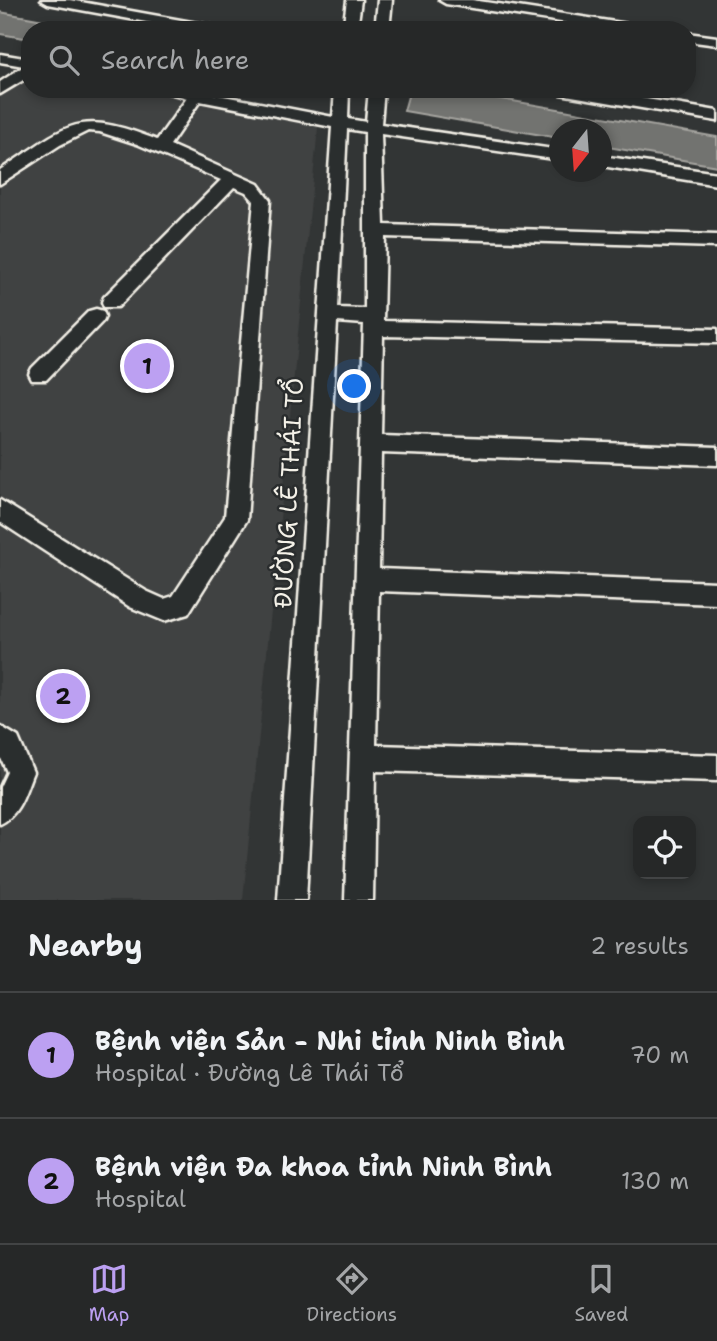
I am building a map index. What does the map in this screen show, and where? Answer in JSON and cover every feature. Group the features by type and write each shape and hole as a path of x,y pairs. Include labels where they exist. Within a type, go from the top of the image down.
{"street":[{"path":"48,0 164,21"},
{"path":"352,21 355,0"},
{"path":"383,21 385,0"},
{"path":"446,0 582,21"},
{"path":"696,38 717,41"},
{"path":"0,58 21,64"},
{"path":"0,89 21,73"},
{"path":"160,147 196,98"},
{"path":"207,98 338,123 549,153"},
{"name":"ĐƯỜNG LÊ THÁI TỔ","path":"292,900 341,98"},
{"path":"359,900 376,231 373,126 376,98"},
{"path":"612,98 717,116"},
{"path":"0,178 73,131 87,126 98,126 160,147 252,188 262,200 236,520 180,606 164,610 138,599 0,510"},
{"path":"612,163 717,179"},
{"path":"111,302 232,179"},
{"path":"376,231 717,241"},
{"path":"326,314 373,323 717,336"},
{"path":"39,374 96,316"},
{"path":"370,444 717,456"},
{"path":"367,580 717,593"},
{"path":"0,739 9,746 20,772 8,800 0,810"},
{"path":"362,758 717,768"}],"shaded area":[{"path":"0,12 48,21 21,21 21,38 0,34"},
{"path":"21,82 21,98 180,98 318,127 243,900 0,900 0,96"},
{"path":"408,98 495,98 717,137 717,166 612,148 612,119 549,119 549,136 404,111"}],"place":[{"name":"Bệnh viện Sản - Nhi tỉnh Ninh Bình","path":"147,366"},
{"name":"Bệnh viện Đa khoa tỉnh Ninh Bình","path":"63,696"}]}
